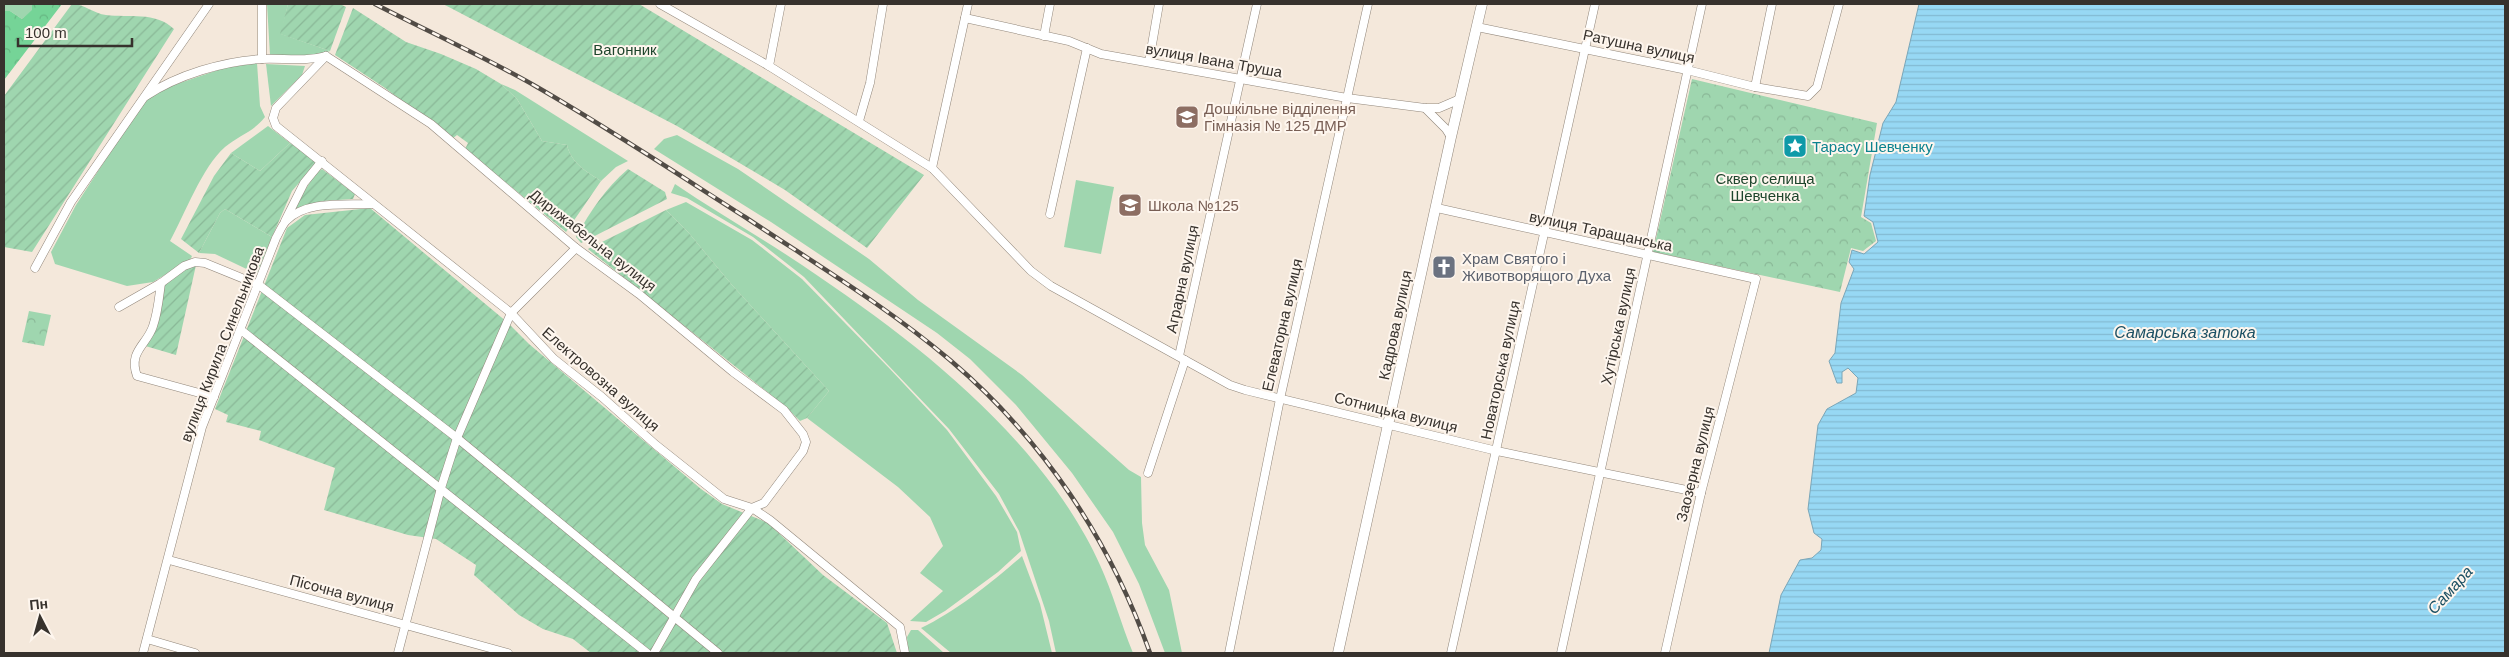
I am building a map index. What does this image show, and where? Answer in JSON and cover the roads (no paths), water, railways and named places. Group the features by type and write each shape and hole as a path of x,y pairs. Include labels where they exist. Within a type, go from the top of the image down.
{"street":[{"path":"35,268 71,202 140,100 209,4"},
{"path":"262,4 262,59"},
{"name":"Сотницька вулиця","path":"660,4 769,66 932,168 1038,276 1090,308 1230,385 1280,399 1389,423 1497,450 1701,492"},
{"path":"769,66 780,4"},
{"path":"859,121 870,83 884,4"},
{"path":"932,168 968,4"},
{"path":"1044,36 1050,4"},
{"path":"1149,62 1159,4"},
{"name":"Аграрна вулиця","path":"1148,473 1182,358 1257,4"},
{"name":"Елеваторна вулиця","path":"1228,653 1280,399 1368,4"},
{"name":"Кадрова вулиця","path":"1338,653 1482,4"},
{"name":"Новаторська вулиця","path":"1451,653 1595,4"},
{"name":"Хутірська вулиця","path":"1561,653 1702,4"},
{"path":"1755,87 1772,4"},
{"name":"Ратушна вулиця","path":"1477,27 1586,48 1755,87 1808,96 1817,87 1839,4"},
{"name":"вулиця Івана Труша","path":"965,18 1044,36 1087,48 1101,54 1348,98 1425,108 1438,108 1460,99"},
{"path":"1050,214 1087,48"},
{"path":"140,100 164,84 222,64 262,59 310,60 326,56"},
{"name":"Електровозна вулиця","path":"326,56 276,108 273,118 276,126 511,313 554,359 602,396 656,444 724,499 752,508 770,520 900,627 905,653"},
{"name":"Дирижабельна вулиця","path":"326,56 431,124 576,248 639,294 733,372 784,410 797,424 806,442 803,451 764,503 752,508"},
{"path":"1425,108 1446,129 1451,137"},
{"name":"вулиця Кирила Синельникова","path":"143,653 169,560 198,440 276,238 304,183 322,161"},
{"path":"285,221 304,210 328,205 372,204"},
{"name":"вулиця Таращанська","path":"1437,208 1647,256 1752,277 1756,279 1756,283"},
{"path":"398,653 441,488 457,438 511,313 576,248"},
{"path":"119,307 161,283 184,266 195,262 205,263 259,285 457,438 718,653"},
{"path":"161,283 152,328 140,344 134,362 137,376 214,397"},
{"name":"Заозерна вулиця","path":"1666,653 1701,492 1756,283"},
{"path":"241,330 647,653"},
{"path":"654,653 676,618 696,579 752,508"},
{"name":"Пісочна вулиця","path":"169,560 406,625 476,649 508,653"},
{"path":"147,639 195,653"}],"water":[{"name":"Самарська затока","path":"1919,4 2505,4 2505,653 1769,653 1781,595 1800,560 1812,558 1821,550 1822,539 1814,533 1808,509 1818,425 1827,409 1856,393 1858,378 1848,368 1842,372 1842,383 1837,383 1829,361 1835,353 1841,303 1854,269 1849,262 1852,250 1864,254 1878,242 1873,222 1864,216 1870,175 1883,123 1896,102"}],"railway":[{"path":"375,4 517,76 616,135 745,217 901,321 950,360 983,390 1014,423 1070,493 1115,571 1134,611 1150,653"}],"place":[{"name":"Дошкільне відділення Гімназія № 125 ДМР","path":"1187,117"},
{"name":"Тарасу Шевченку","path":"1795,146"},
{"name":"Школа №125","path":"1130,205"},
{"name":"Храм Святого і Животворящого Духа","path":"1444,267"}],"park label":[{"name":"Вагонник","path":"625,49"},
{"name":"Сквер селища Шевченка","path":"1765,186"}],"water label":[{"name":"Самара","path":"2450,590"}]}
